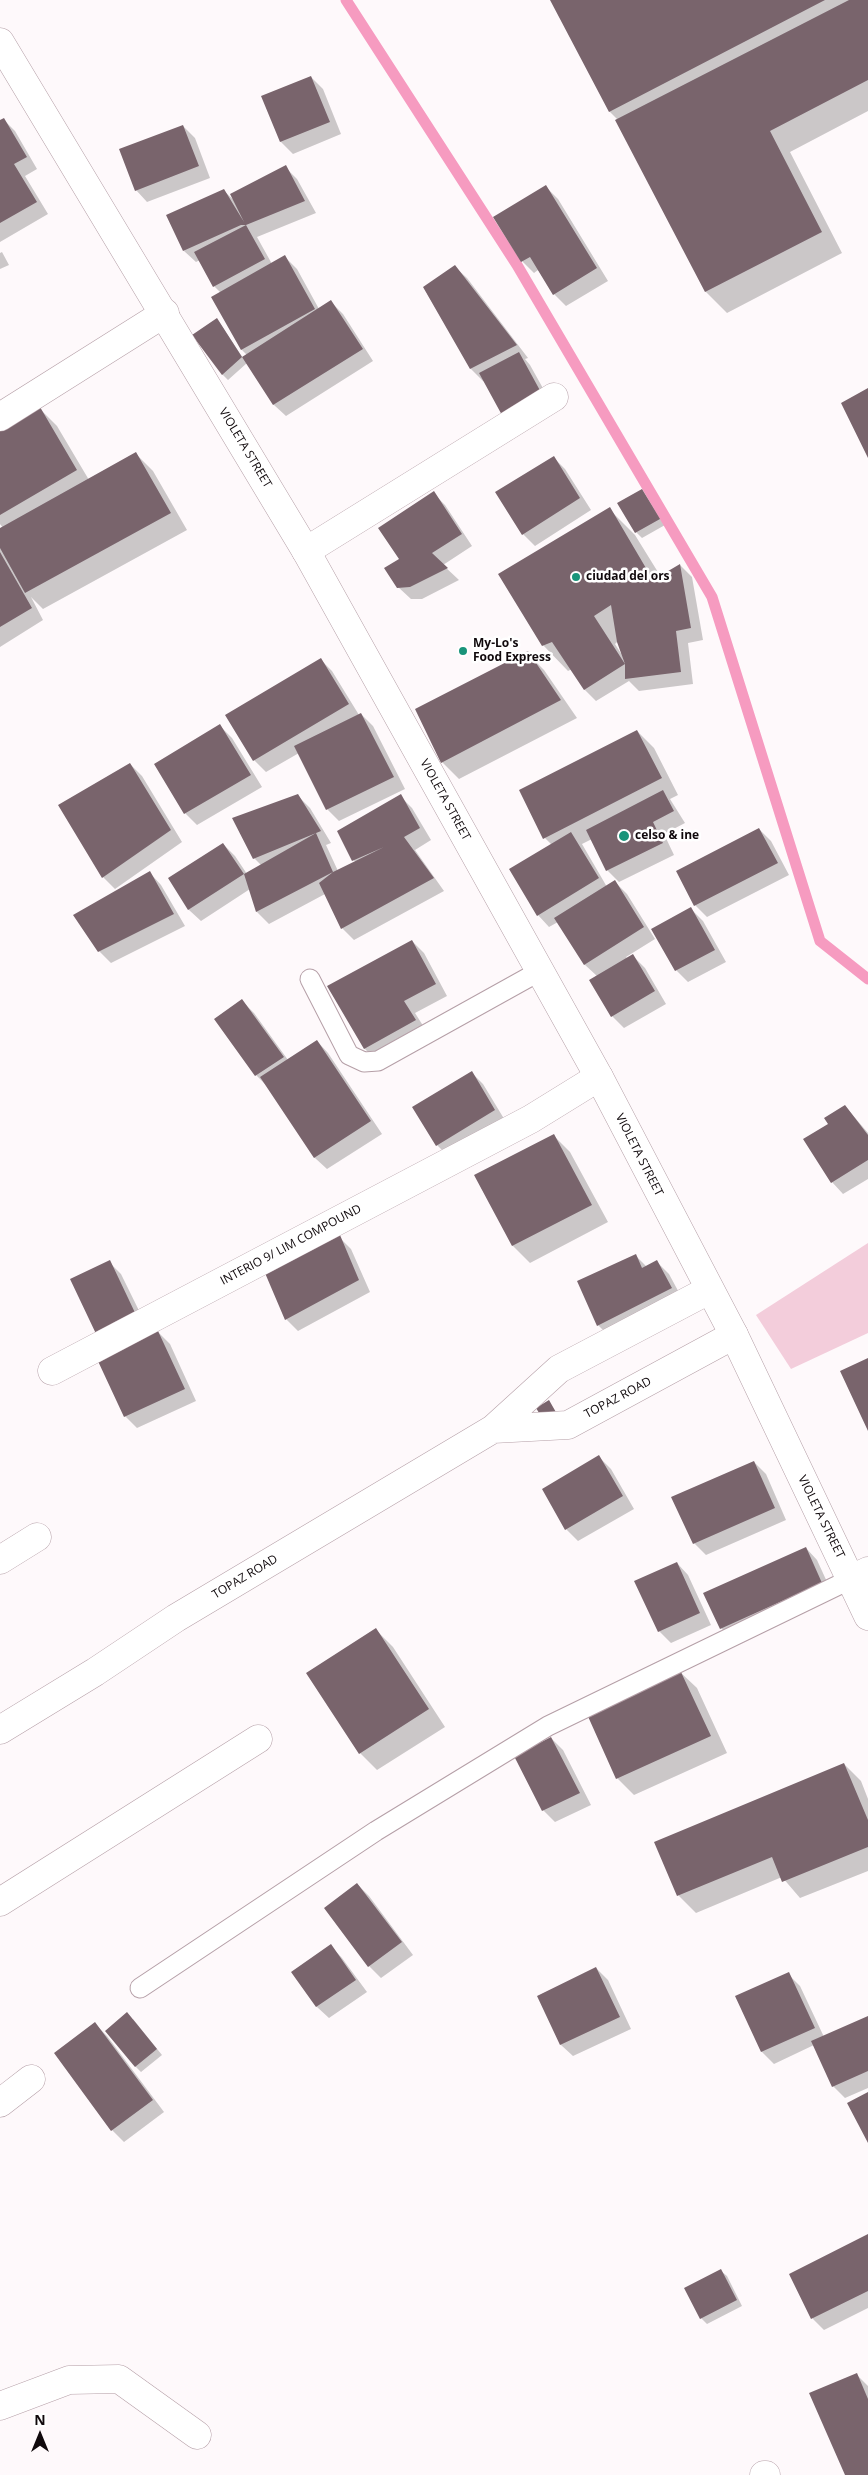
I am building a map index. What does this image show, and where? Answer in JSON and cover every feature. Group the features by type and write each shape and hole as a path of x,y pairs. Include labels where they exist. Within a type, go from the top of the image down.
{"street":[{"name":"VIOLETA STREET","path":"0,42 165,313 306,551 599,1077 859,1575 868,1616"},
{"path":"0,417 165,313"},
{"path":"306,551 554,398"},
{"name":"INTERIO 9/ LIM COMPOUND","path":"52,1371 531,1119 599,1077"},
{"name":"TOPAZ ROAD","path":"0,1730 95,1672 176,1618 493,1429 559,1368 709,1290"},
{"name":"TOPAZ ROAD","path":"493,1429 568,1425 734,1335"},
{"path":"0,1560 37,1537"},
{"path":"0,1902 258,1738"},
{"path":"0,2103 31,2078"},
{"path":"0,2406 69,2380 119,2379 197,2435"}],"lane":[{"path":"310,979 348,1055 364,1062 378,1061 540,971"},
{"path":"140,1988 376,1831 548,1726 859,1575"}],"shaded area":[{"path":"868,1243 868,1333 791,1369 756,1315"}],"building":[{"path":"550,0 825,0 609,112"},
{"path":"849,0 868,0 868,80 770,131 822,232 705,292 615,120"},
{"path":"311,76 330,122 280,142 261,96"},
{"path":"4,118 27,157 14,164 37,202 0,223 0,120"},
{"path":"183,125 199,166 135,191 119,149"},
{"path":"286,165 305,201 246,225 241,225 183,251 166,215 224,189 244,222 230,194"},
{"path":"546,185 597,268 553,295 530,257 521,262 493,217"},
{"path":"246,225 265,259 213,287 194,252"},
{"path":"285,255 315,309 241,350 211,297"},
{"path":"455,265 517,345 470,369 423,287"},
{"path":"331,300 363,349 273,405 242,357"},
{"path":"217,318 242,357 222,375 192,335"},
{"path":"519,352 543,396 503,417 479,373"},
{"path":"868,388 868,458 841,403"},
{"path":"40,407 77,470 0,515 0,431"},
{"path":"136,452 171,513 25,593 0,548 0,528"},
{"path":"554,456 580,498 522,535 495,492"},
{"path":"642,489 660,519 635,533 617,503"},
{"path":"434,491 462,534 432,553 448,568 410,587 397,588 384,568 399,559 378,528"},
{"path":"610,507 653,580 680,564 691,628 676,631 681,672 625,679 625,664 584,690 552,642 542,646 498,574","holes":["611,605 617,642 625,664 594,616"]},
{"path":"0,552 32,608 0,627"},
{"path":"528,651 561,700 441,763 415,709"},
{"path":"321,658 349,704 253,761 225,715"},
{"path":"361,713 394,777 326,810 294,746"},
{"path":"220,724 251,775 184,814 154,764"},
{"path":"637,730 662,778 543,839 519,790"},
{"path":"130,763 171,830 102,878 58,805"},
{"name":"celso & ine","path":"663,790 674,811 653,822 663,843 606,871 586,830"},
{"path":"298,794 321,831 253,859 232,818"},
{"path":"401,794 420,828 404,837 434,878 341,929 319,883 333,872 384,847 352,861 337,831"},
{"path":"759,828 778,863 694,906 676,871"},
{"path":"571,832 599,878 537,916 509,869"},
{"path":"316,833 333,872 256,912 244,874"},
{"path":"223,843 244,874 188,910 168,878"},
{"path":"150,871 174,914 98,952 73,915"},
{"path":"615,880 644,927 584,965 554,918"},
{"path":"691,907 715,950 675,971 651,929"},
{"path":"412,940 436,984 404,1001 416,1020 364,1049 327,986"},
{"path":"633,954 655,991 611,1017 589,980"},
{"path":"242,999 284,1057 255,1076 214,1019"},
{"path":"317,1040 371,1121 314,1158 260,1077"},
{"path":"472,1071 495,1110 436,1146 412,1107"},
{"path":"845,1105 868,1135 868,1160 831,1183 803,1139 828,1124 824,1118"},
{"path":"554,1134 592,1205 512,1246 474,1175"},
{"path":"340,1235 359,1280 285,1320 265,1273"},
{"path":"636,1254 642,1268 657,1260 672,1288 597,1326 577,1281"},
{"path":"110,1260 138,1319 98,1338 70,1279"},
{"path":"158,1331 185,1389 124,1417 97,1359"},
{"path":"868,1358 868,1431 840,1371"},
{"path":"549,1400 557,1414 544,1421 536,1408"},
{"path":"599,1455 623,1496 565,1530 542,1489"},
{"path":"754,1461 775,1508 693,1544 671,1497"},
{"path":"806,1547 822,1583 720,1629 703,1593"},
{"path":"677,1562 700,1613 658,1632 634,1581"},
{"path":"376,1628 429,1709 359,1754 306,1673"},
{"path":"680,1670 711,1736 616,1779 586,1712"},
{"path":"551,1737 580,1793 542,1811 514,1756"},
{"path":"844,1763 868,1820 868,1847 782,1882 772,1857 677,1896 654,1842"},
{"path":"357,1883 402,1942 368,1967 324,1908"},
{"path":"331,1944 356,1980 316,2007 291,1972"},
{"path":"596,1967 620,2017 560,2045 537,1996"},
{"path":"789,1972 815,2028 761,2052 735,1996"},
{"path":"127,2012 157,2049 135,2067 105,2031"},
{"path":"868,2016 868,2071 832,2087 811,2041"},
{"path":"95,2022 153,2100 111,2131 54,2053"},
{"path":"868,2092 868,2143 847,2103"},
{"path":"868,2234 868,2291 811,2319 789,2274"},
{"path":"721,2269 737,2300 700,2319 684,2288"},
{"path":"857,2373 868,2399 868,2475 845,2475 809,2393"}],"waterway":[{"path":"346,0 517,265 712,597 820,941 868,979"}],"place":[{"name":"ciudad del ors","path":"576,577"},
{"name":"My-Lo's Food Express","path":"463,651"},
{"name":"celso & ine","path":"624,836"}]}
